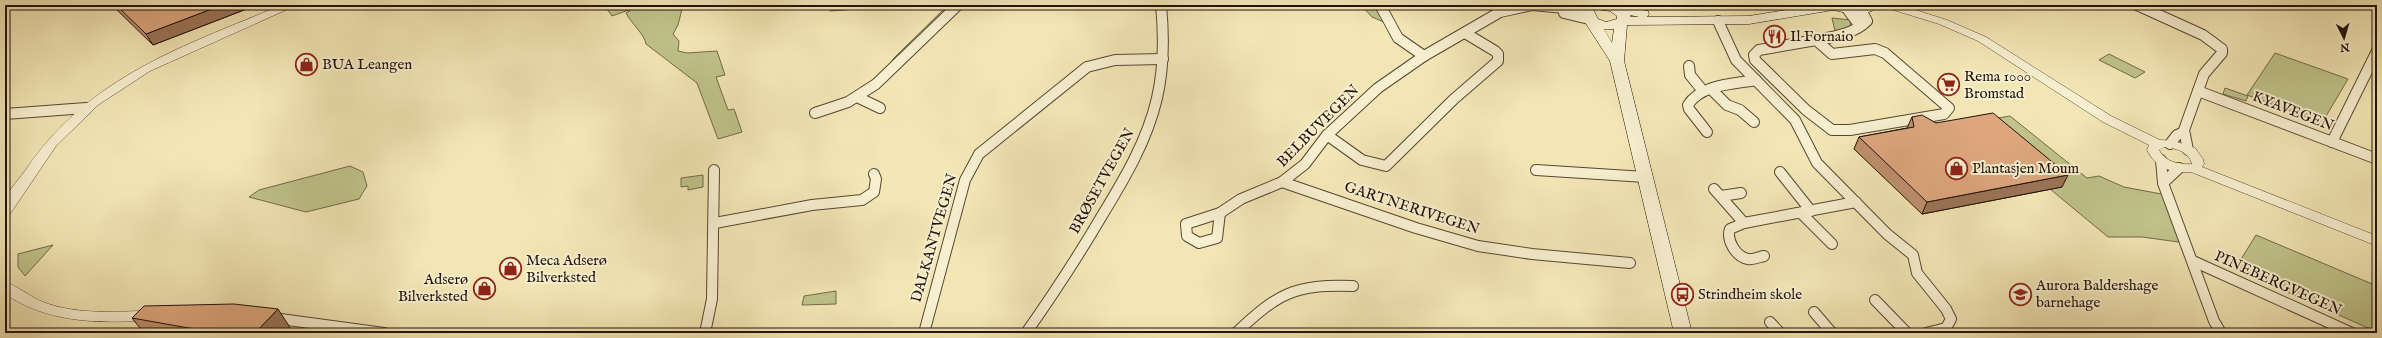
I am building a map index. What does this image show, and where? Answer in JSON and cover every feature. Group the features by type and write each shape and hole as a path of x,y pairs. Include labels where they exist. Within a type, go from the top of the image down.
{"main road":[{"path":"1592,11 1605,25 1617,13 1706,16 1757,13 1801,5"},
{"path":"1592,11 1718,22 1768,18 1833,6 1848,10 1868,7"},
{"path":"1592,11 1616,61 1682,333"},
{"path":"1616,61 1617,13"}],"street":[{"path":"5,211 58,136 86,108 108,90 137,72 291,5"},
{"path":"815,112 848,102 876,84 958,5"},
{"name":"BRØSETVEGEN","path":"1026,333 1085,243 1137,154 1153,113 1163,59 1161,5"},
{"path":"1380,5 1398,38 1424,56"},
{"path":"1888,5 1909,13 1949,24 1988,42 2160,150 2179,168"},
{"path":"2136,5 2203,35 2222,49 2222,53 2207,68 2184,132 2188,150 2195,164 2237,184 2377,241"},
{"name":"BELBUVEGEN","path":"1220,213 1241,199 1282,182 1305,164 1327,135 1378,88 1424,56 1506,10 1520,6 1539,6 1592,11"},
{"path":"1815,40 1832,54 1875,49 1885,53 1950,108 1944,114 1850,130 1832,130 1806,110 1754,57 1759,50 1851,33 1860,26 1866,24 1868,7 1909,13"},
{"path":"1848,10 1860,26"},
{"path":"1718,22 1732,54 1795,120 1818,163 1887,234 1914,255 1917,273 1946,309 1951,319 1949,326 1926,333"},
{"path":"1327,135 1357,157 1367,162 1386,166 1454,99 1498,61 1498,54 1495,51 1465,33"},
{"path":"2332,142 2377,51"},
{"name":"DALKANTVEGEN","path":"924,333 965,180 980,154 1018,121 1087,67 1116,60 1163,59"},
{"path":"1689,66 1690,75 1707,90 1727,105 1740,110 1754,122"},
{"path":"1707,132 1688,105 1692,97 1707,90 1756,80"},
{"name":"KYAVEGEN","path":"2198,91 2377,159"},
{"path":"857,97 880,108"},
{"path":"5,114 86,108"},
{"path":"2160,150 2177,135 2184,132"},
{"path":"2160,150 2188,150"},
{"path":"2160,150 2163,183 2214,321 2222,333"},
{"path":"2163,183 2179,168 2195,164"},
{"path":"705,333 712,299 715,223 714,170"},
{"path":"1536,170 1644,177"},
{"path":"1780,172 1806,212 1832,244"},
{"path":"715,223 812,205 862,200 874,192 876,179 874,174"},
{"name":"GARTNERIVEGEN","path":"1282,182 1416,228 1478,246 1532,254 1630,263"},
{"path":"1741,193 1718,192 1744,223"},
{"path":"1764,256 1747,259 1730,242 1728,236 1730,229 1744,223 1856,202"},
{"name":"PINEBERGVEGEN","path":"2193,261 2352,333"},
{"path":"1236,333 1273,299 1288,292 1323,284 1353,286"},
{"path":"5,287 30,304 67,315 94,318 148,316"},
{"path":"1875,300 1907,333"},
{"path":"1814,312 1832,333"},
{"path":"261,316 384,333"},
{"path":"1770,322 1780,333"}],"green space":[{"path":"604,5 629,5 629,10 612,16"},
{"path":"630,5 683,5 678,25 673,34 679,41 678,51 687,53 717,51 725,75 716,77 728,110 734,109 742,132 718,139 697,83 646,44 645,40 626,13 630,11"},
{"path":"831,5 883,5 884,7 830,11"},
{"path":"948,5 953,5 890,64 894,58"},
{"path":"1361,5 1377,5 1386,23 1372,17"},
{"path":"1832,18 1851,20 1850,28 1835,31"},
{"path":"2275,53 2348,79 2322,123 2247,95"},
{"path":"2109,54 2145,72 2135,78 2099,60"},
{"path":"2225,88 2248,96 2246,101 2223,94"},
{"path":"2010,116 2087,178 2099,176 2124,187 2167,195 2186,243 2142,237 2108,237 2050,189 2063,186 1992,119"},
{"path":"350,166 363,172 367,186 359,199 306,212 249,197 259,190"},
{"path":"703,175 703,187 688,190 688,186 681,187 681,178"},
{"path":"2256,235 2377,286 2377,332 2235,269"},
{"path":"53,245 25,276 18,267 18,254"},
{"path":"836,291 836,304 802,305 804,296"}],"building":[{"path":"116,5 222,5 146,34"},
{"name":"Plantasjen Moum","path":"1993,113 2068,175 1927,202 1859,137 1914,127 1912,117 1922,115 1936,123"},
{"path":"234,304 278,309 255,333 217,333 132,318 144,306"}],"place":[{"name":"Il Fornaio","path":"1775,36"},
{"name":"BUA Leangen","path":"307,64"},
{"name":"Rema 1000 Bromstad","path":"1949,85"},
{"name":"Plantasjen Moum","path":"1956,168"},
{"name":"Meca Adserø Bilverksted","path":"511,269"},
{"name":"Adserø Bilverksted","path":"484,288"},
{"name":"Strindheim skole","path":"1683,294"},
{"name":"Aurora Baldershage barnehage","path":"2020,294"}]}
